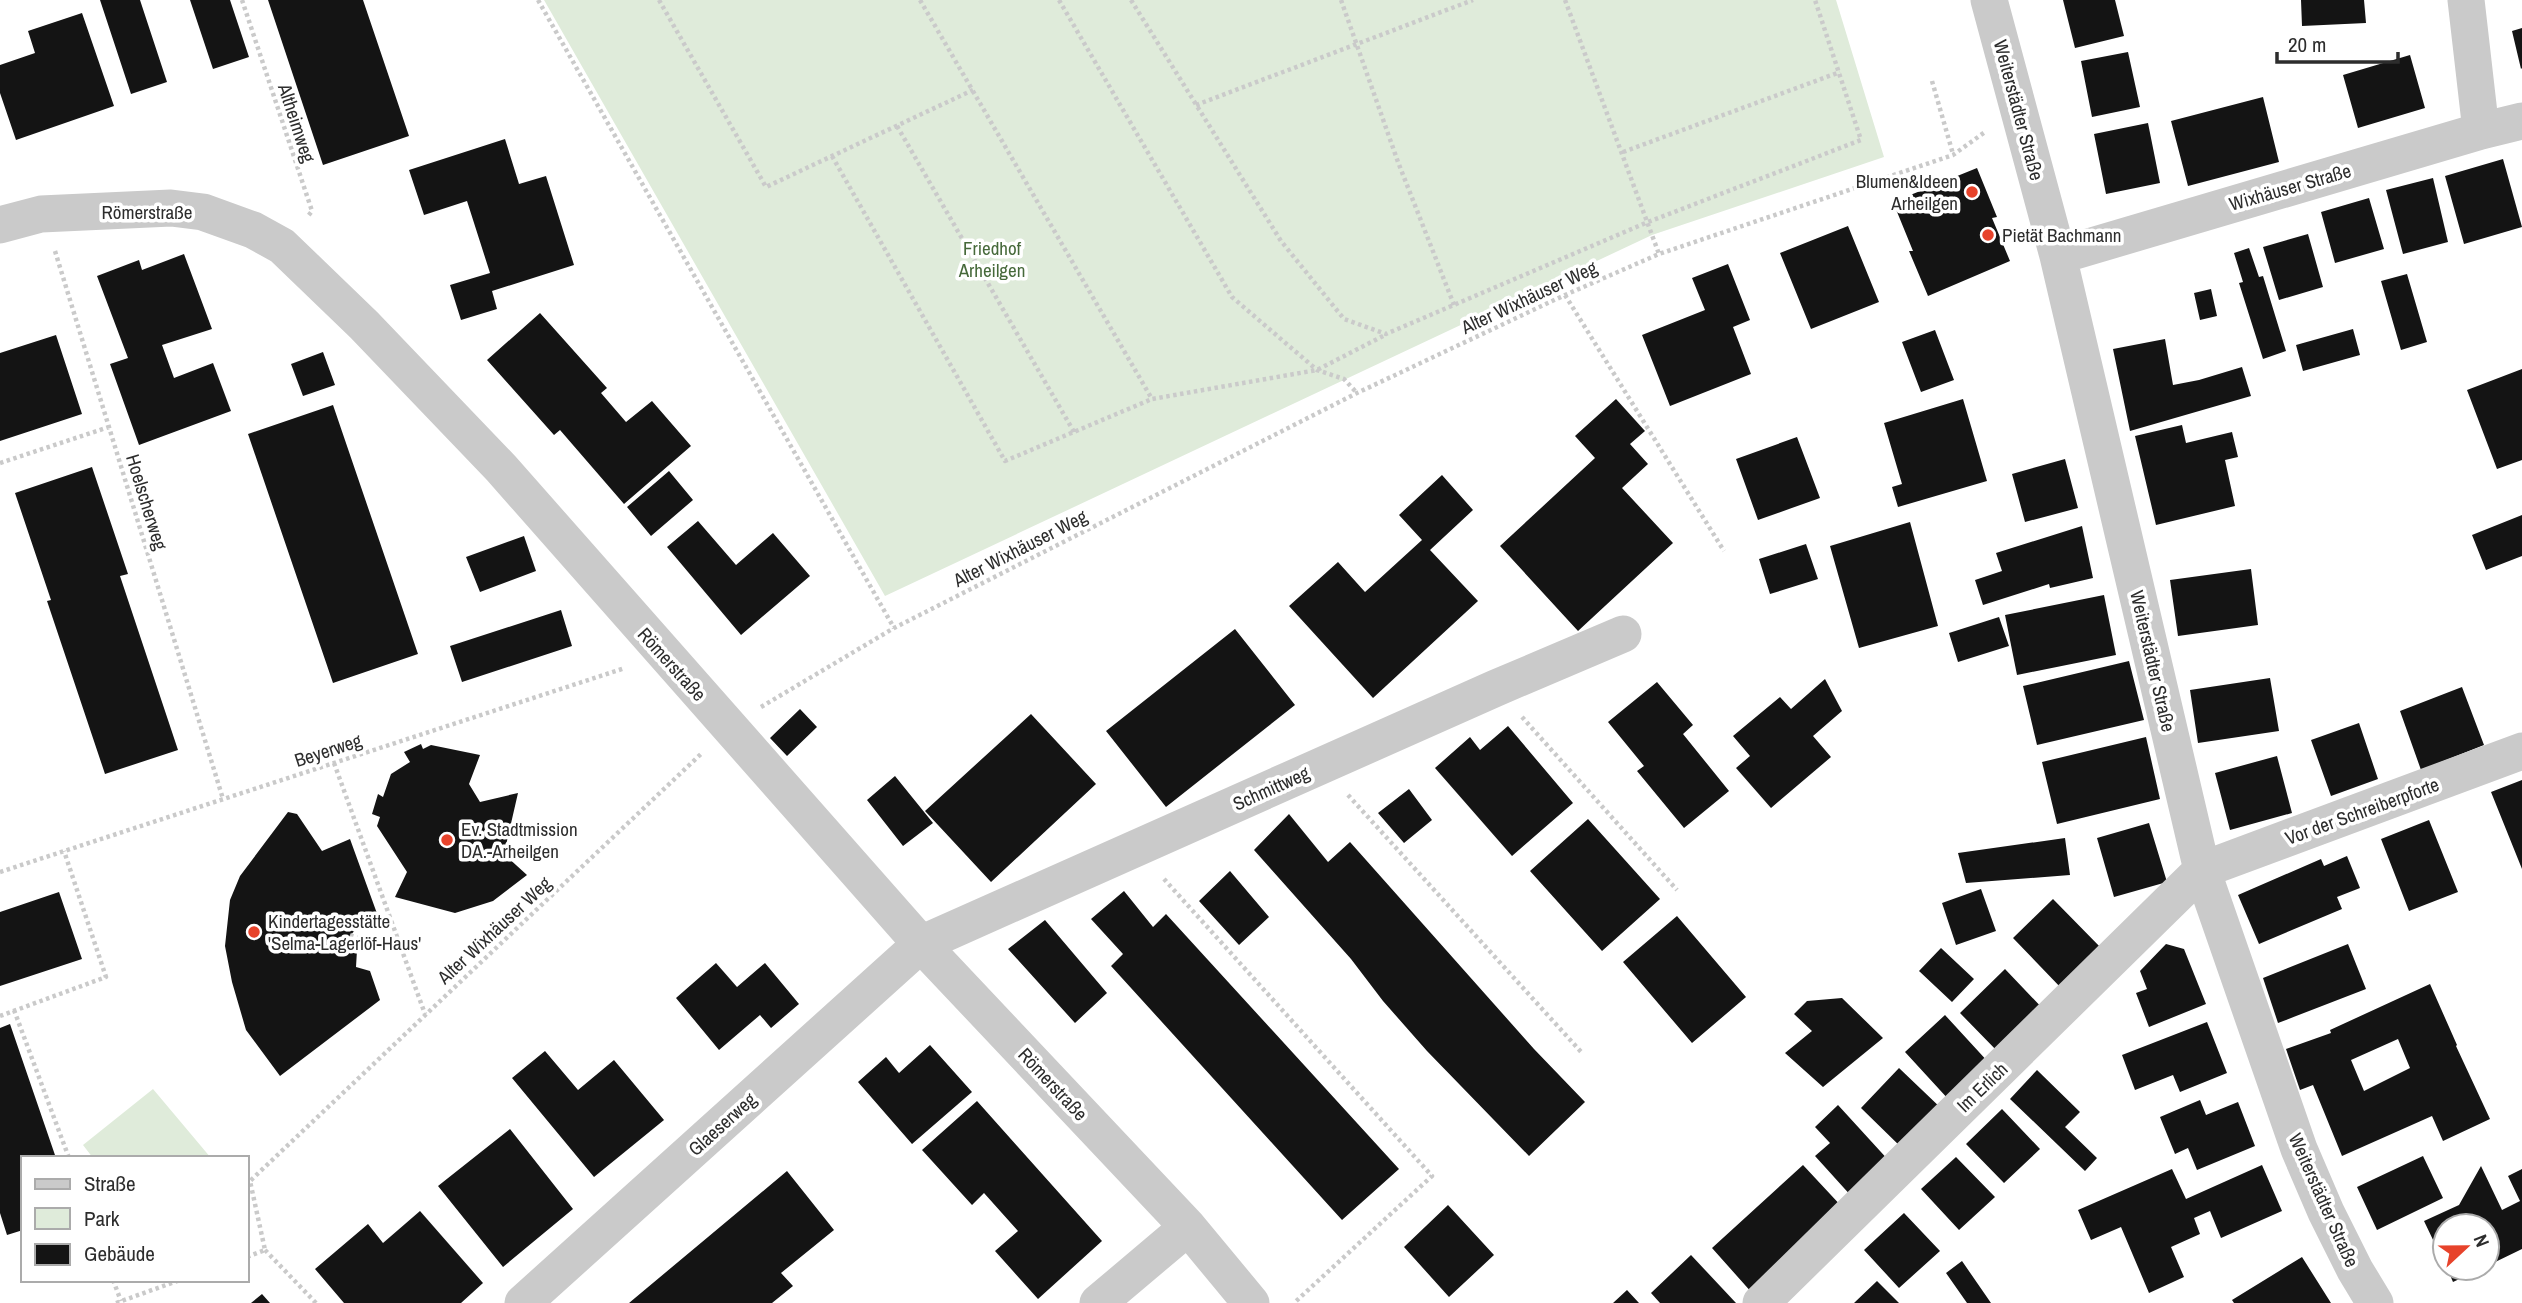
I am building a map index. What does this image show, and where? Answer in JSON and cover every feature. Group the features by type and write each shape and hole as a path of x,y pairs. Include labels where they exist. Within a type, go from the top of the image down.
{"street":[{"name":"Weiterstädter Straße","path":"1989,0 2058,256 2202,870 2299,1149 2326,1212 2375,1303"},
{"path":"2466,0 2481,131"},
{"name":"Wixhäuser Straße","path":"2058,256 2522,121"},
{"name":"Römerstraße","path":"0,225 41,214 170,208 215,216 253,230 282,246 364,325 500,468 921,944 1188,1227 1251,1303"},
{"name":"Schmittweg","path":"921,944 1321,765 1623,634"},
{"name":"Vor der Schreiberpforte","path":"2202,870 2522,751"},
{"name":"Im Erlich","path":"1761,1303 2202,870"},
{"name":"Glaeserweg","path":"523,1303 921,944"},
{"path":"1098,1303 1188,1227"}],"path":[{"name":"Altheimweg","path":"242,0 312,211 282,246"},
{"path":"538,0 894,628"},
{"path":"659,0 766,187 973,90"},
{"path":"920,0 1152,399"},
{"path":"1059,0 1232,297 1317,370 1344,379 1357,393"},
{"path":"1131,0 1282,241 1344,319 1386,334"},
{"path":"1340,0 1398,162 1454,305"},
{"path":"1196,105 1473,0"},
{"path":"1565,0 1659,254"},
{"path":"832,156 1005,461 1152,399 1317,370 1386,334 1648,222 1861,139 1815,0"},
{"path":"1623,152 1840,72"},
{"path":"1932,81 1953,155"},
{"name":"Alter Wixhäuser Weg","path":"265,1250 250,1181 729,726 894,628 1357,393 1565,295 1659,254 1953,155 1993,126 2021,118"},
{"path":"897,126 1074,432"},
{"name":"Hoelscherweg","path":"41,214 51,238 223,799"},
{"path":"1565,295 1724,551"},
{"path":"0,463 109,427"},
{"name":"Beyerweg","path":"0,872 664,656"},
{"path":"1496,688 1677,890"},
{"path":"334,763 425,1014"},
{"path":"1321,765 1583,1054"},
{"path":"1136,848 1432,1176 1294,1303"},
{"path":"0,1016 106,976 64,851"},
{"path":"350,935 377,946 398,937"},
{"path":"14,1010 68,1156"},
{"path":"248,1256 265,1250 316,1303"},
{"path":"114,1282 118,1302 174,1282"}],"green space":[{"name":"Friedhof Arheilgen","path":"544,0 1836,0 1884,157 1652,235 885,596"},
{"path":"153,1089 209,1156 91,1156 83,1145"}],"building":[{"path":"100,0 140,0 167,82 131,94"},
{"path":"190,0 230,0 249,57 213,69"},
{"path":"268,0 363,0 409,136 323,165"},
{"path":"2063,0 2115,0 2124,36 2075,48"},
{"path":"2301,0 2364,0 2366,23 2302,26"},
{"path":"82,13 114,106 16,140 0,93 0,65 35,53 28,31"},
{"path":"2522,28 2522,68 2521,69 2512,31"},
{"path":"2128,52 2140,107 2092,117 2081,61"},
{"path":"2410,55 2425,108 2358,128 2343,75"},
{"path":"2263,97 2279,162 2188,186 2171,121"},
{"path":"2148,123 2160,183 2106,194 2094,134"},
{"path":"505,139 519,184 546,176 574,265 492,291 497,309 461,320 450,285 490,273 467,201 424,215 409,170"},
{"path":"2503,159 2522,227 2464,244 2445,176"},
{"path":"1977,168 1997,217 1992,218 2010,261 1928,296 1909,251 1913,251 1893,202"},
{"path":"2433,178 2448,242 2403,254 2386,190"},
{"path":"2369,198 2384,249 2335,263 2321,212"},
{"path":"1848,226 1879,302 1811,329 1780,253"},
{"path":"2308,234 2323,287 2279,300 2263,247"},
{"path":"2249,248 2259,277 2263,276 2286,351 2263,359 2239,283 2243,282 2234,253"},
{"path":"184,254 212,329 162,345 174,378 213,363 231,411 139,445 110,364 128,358 97,276 139,260 142,270"},
{"path":"1728,264 1750,320 1733,327 1751,374 1670,406 1642,335 1705,310 1692,278"},
{"path":"2407,274 2427,342 2401,350 2381,281"},
{"path":"2211,289 2217,316 2200,320 2194,293"},
{"path":"540,313 607,388 601,393 626,422 652,401 691,446 624,504 560,430 554,435 487,360"},
{"path":"2353,329 2360,355 2303,371 2296,345"},
{"path":"1935,330 1954,380 1921,392 1902,342"},
{"path":"56,335 82,414 0,441 0,353"},
{"path":"2165,339 2173,385 2242,367 2251,396 2130,431 2113,349"},
{"path":"323,352 335,385 303,396 291,364"},
{"path":"2522,369 2522,460 2497,469 2467,390"},
{"path":"1616,399 1645,431 1630,444 1648,464 1622,488 1673,543 1578,631 1500,546 1595,458 1575,436"},
{"path":"1963,399 1987,481 1898,507 1892,487 1902,484 1884,423"},
{"path":"333,405 418,654 333,683 248,434"},
{"path":"2182,425 2186,443 2232,432 2238,457 2225,460 2235,506 2156,525 2135,436"},
{"path":"1797,437 1820,498 1758,520 1736,459"},
{"path":"2065,459 2078,508 2025,522 2012,474"},
{"path":"92,467 128,574 120,576 178,750 105,774 47,601 51,600 15,493"},
{"path":"669,471 693,500 651,536 627,507"},
{"path":"1442,475 1473,510 1430,550 1478,601 1373,698 1289,606 1338,562 1365,592 1422,540 1399,515"},
{"path":"2522,515 2522,556 2486,570 2472,535"},
{"path":"698,521 736,565 773,533 810,576 741,635 667,547"},
{"path":"1910,522 1938,626 1859,648 1830,546"},
{"path":"2082,526 2093,578 2050,588 2049,584 1983,605 1975,580 2002,571 1996,553"},
{"path":"524,536 536,571 480,592 466,557"},
{"path":"1806,544 1818,579 1770,594 1759,559"},
{"path":"2251,569 2258,625 2178,636 2170,580"},
{"path":"2104,595 2116,655 2017,675 2005,615"},
{"path":"561,610 572,646 462,682 450,646"},
{"path":"1999,617 2009,646 1958,662 1949,633"},
{"path":"1235,629 1295,705 1166,807 1106,731"},
{"path":"2129,661 2144,720 2037,745 2023,686"},
{"path":"2270,678 2279,731 2198,743 2190,690"},
{"path":"1825,679 1842,711 1813,736 1831,757 1771,808 1736,768 1750,756 1733,736 1780,697 1791,709"},
{"path":"1657,682 1693,725 1683,734 1729,791 1684,828 1637,771 1644,766 1608,722"},
{"path":"2462,687 2484,745 2421,770 2400,711"},
{"path":"800,709 817,727 787,756 770,738"},
{"path":"1031,714 1096,784 991,882 925,811"},
{"path":"2359,723 2378,779 2331,796 2311,740"},
{"path":"1508,726 1573,803 1512,856 1435,768 1470,737 1480,750"},
{"path":"2146,737 2160,799 2057,824 2042,762"},
{"name":"Ev. Stadtmission DA.-Arheilgen","path":"421,744 423,749 431,745 480,755 469,784 480,802 518,793 504,854 527,875 493,901 455,913 395,897 407,872 377,826 380,817 372,814 378,794 383,797 391,774 410,762 404,752"},
{"path":"2277,756 2292,813 2230,830 2215,773"},
{"path":"895,776 933,823 903,846 867,800"},
{"path":"2522,780 2522,869 2491,792"},
{"path":"1409,789 1432,820 1404,843 1378,813"},
{"path":"288,812 297,814 322,851 350,839 379,919 357,928 340,947 357,950 356,967 370,971 380,1000 280,1076 246,1030 225,946 230,900 240,876"},
{"path":"1289,814 1328,862 1350,842 1534,1049 1585,1102 1529,1156 1427,1051 1351,959 1254,850"},
{"path":"1588,819 1660,899 1602,951 1530,871"},
{"path":"2429,820 2458,892 2409,911 2381,839"},
{"path":"2149,823 2167,882 2114,897 2097,838"},
{"path":"2065,838 2070,875 1966,883 1958,853"},
{"path":"2347,856 2360,888 2337,897 2342,909 2259,944 2238,895 2321,859 2324,866"},
{"path":"1230,871 1269,917 1239,945 1199,901"},
{"path":"1981,889 1996,931 1956,945 1942,903"},
{"path":"1124,891 1153,927 1166,914 1399,1169 1342,1220 1111,966 1123,954 1091,919"},
{"path":"59,892 82,959 0,986 0,912"},
{"path":"2053,899 2104,951 2063,990 2013,938"},
{"path":"1677,916 1746,997 1692,1043 1623,962"},
{"path":"1045,920 1107,993 1075,1023 1008,949"},
{"path":"2166,944 2184,949 2206,1004 2149,1027 2136,993 2147,989 2140,971"},
{"path":"2348,944 2366,989 2278,1023 2263,978"},
{"path":"1941,948 1974,979 1952,1002 1919,971"},
{"path":"716,963 737,987 765,963 799,1004 771,1028 760,1015 719,1050 676,998"},
{"path":"2005,969 2046,1012 2001,1055 1960,1013"},
{"path":"2430,984 2490,1119 2443,1141 2432,1116 2342,1156 2313,1085 2300,1090 2286,1049 2331,1033 2330,1030","holes":["2398,1039 2410,1068 2364,1091 2351,1060"]},
{"path":"1842,998 1883,1038 1823,1087 1785,1053 1812,1031 1794,1014 1807,1001"},
{"path":"1945,1015 1990,1064 1950,1101 1905,1052"},
{"path":"2207,1022 2227,1073 2180,1092 2173,1075 2135,1090 2122,1055"},
{"path":"10,1024 55,1156 21,1156 21,1231 7,1235 0,1213 0,1028"},
{"path":"930,1045 972,1092 912,1144 858,1082 886,1057 899,1073"},
{"path":"545,1051 578,1090 614,1060 664,1120 594,1177 512,1078"},
{"path":"1899,1068 1944,1111 1905,1151 1861,1108"},
{"path":"2037,1070 2080,1112 2065,1127 2097,1158 2085,1171 2010,1099"},
{"path":"2200,1100 2206,1115 2238,1102 2255,1146 2197,1170 2188,1148 2175,1154 2160,1117"},
{"path":"977,1101 1102,1241 1038,1299 995,1251 1018,1231 984,1193 972,1205 922,1150"},
{"path":"1838,1105 1891,1163 1853,1198 1815,1156 1830,1143 1815,1127"},
{"path":"2002,1109 2040,1149 2004,1183 1966,1144"},
{"path":"510,1129 573,1209 503,1267 438,1186"},
{"path":"2423,1156 2443,1198 2377,1230 2357,1187"},
{"path":"1956,1157 1995,1197 1959,1230 1921,1189"},
{"path":"1803,1165 1844,1209 1753,1294 1712,1248"},
{"path":"2262,1165 2282,1211 2221,1238 2210,1211 2194,1218 2200,1234 2171,1247 2184,1277 2149,1293 2121,1227 2091,1240 2078,1210 2172,1169 2186,1199"},
{"path":"2481,1166 2502,1210 2520,1201 2508,1176 2522,1169 2522,1249 2501,1259 2501,1212 2444,1212 2459,1205"},
{"path":"787,1171 834,1230 781,1273 793,1286 772,1303 629,1303"},
{"path":"1448,1205 1494,1255 1449,1297 1404,1247"},
{"path":"420,1211 483,1283 461,1303 344,1303 315,1269 368,1224 383,1243"},
{"path":"1904,1213 1940,1251 1899,1288 1864,1250"},
{"path":"2431,1218 2431,1236 2424,1221"},
{"path":"1691,1255 1736,1303 1660,1303 1651,1293"},
{"path":"2302,1257 2331,1303 2234,1303 2232,1300"},
{"path":"1962,1261 1991,1303 1967,1303 1946,1273"},
{"path":"1877,1281 1899,1303 1854,1303"},
{"path":"1627,1290 1639,1303 1613,1303"},
{"path":"262,1294 270,1303 251,1303"}],"place":[{"name":"Blumen&Ideen Arheilgen","path":"1972,192"},
{"name":"Pietät Bachmann","path":"1988,235"},
{"name":"Ev. Stadtmission DA.-Arheilgen","path":"447,840"},
{"name":"Kindertagesstätte 'Selma-Lagerlöf-Haus'","path":"254,932"}]}
